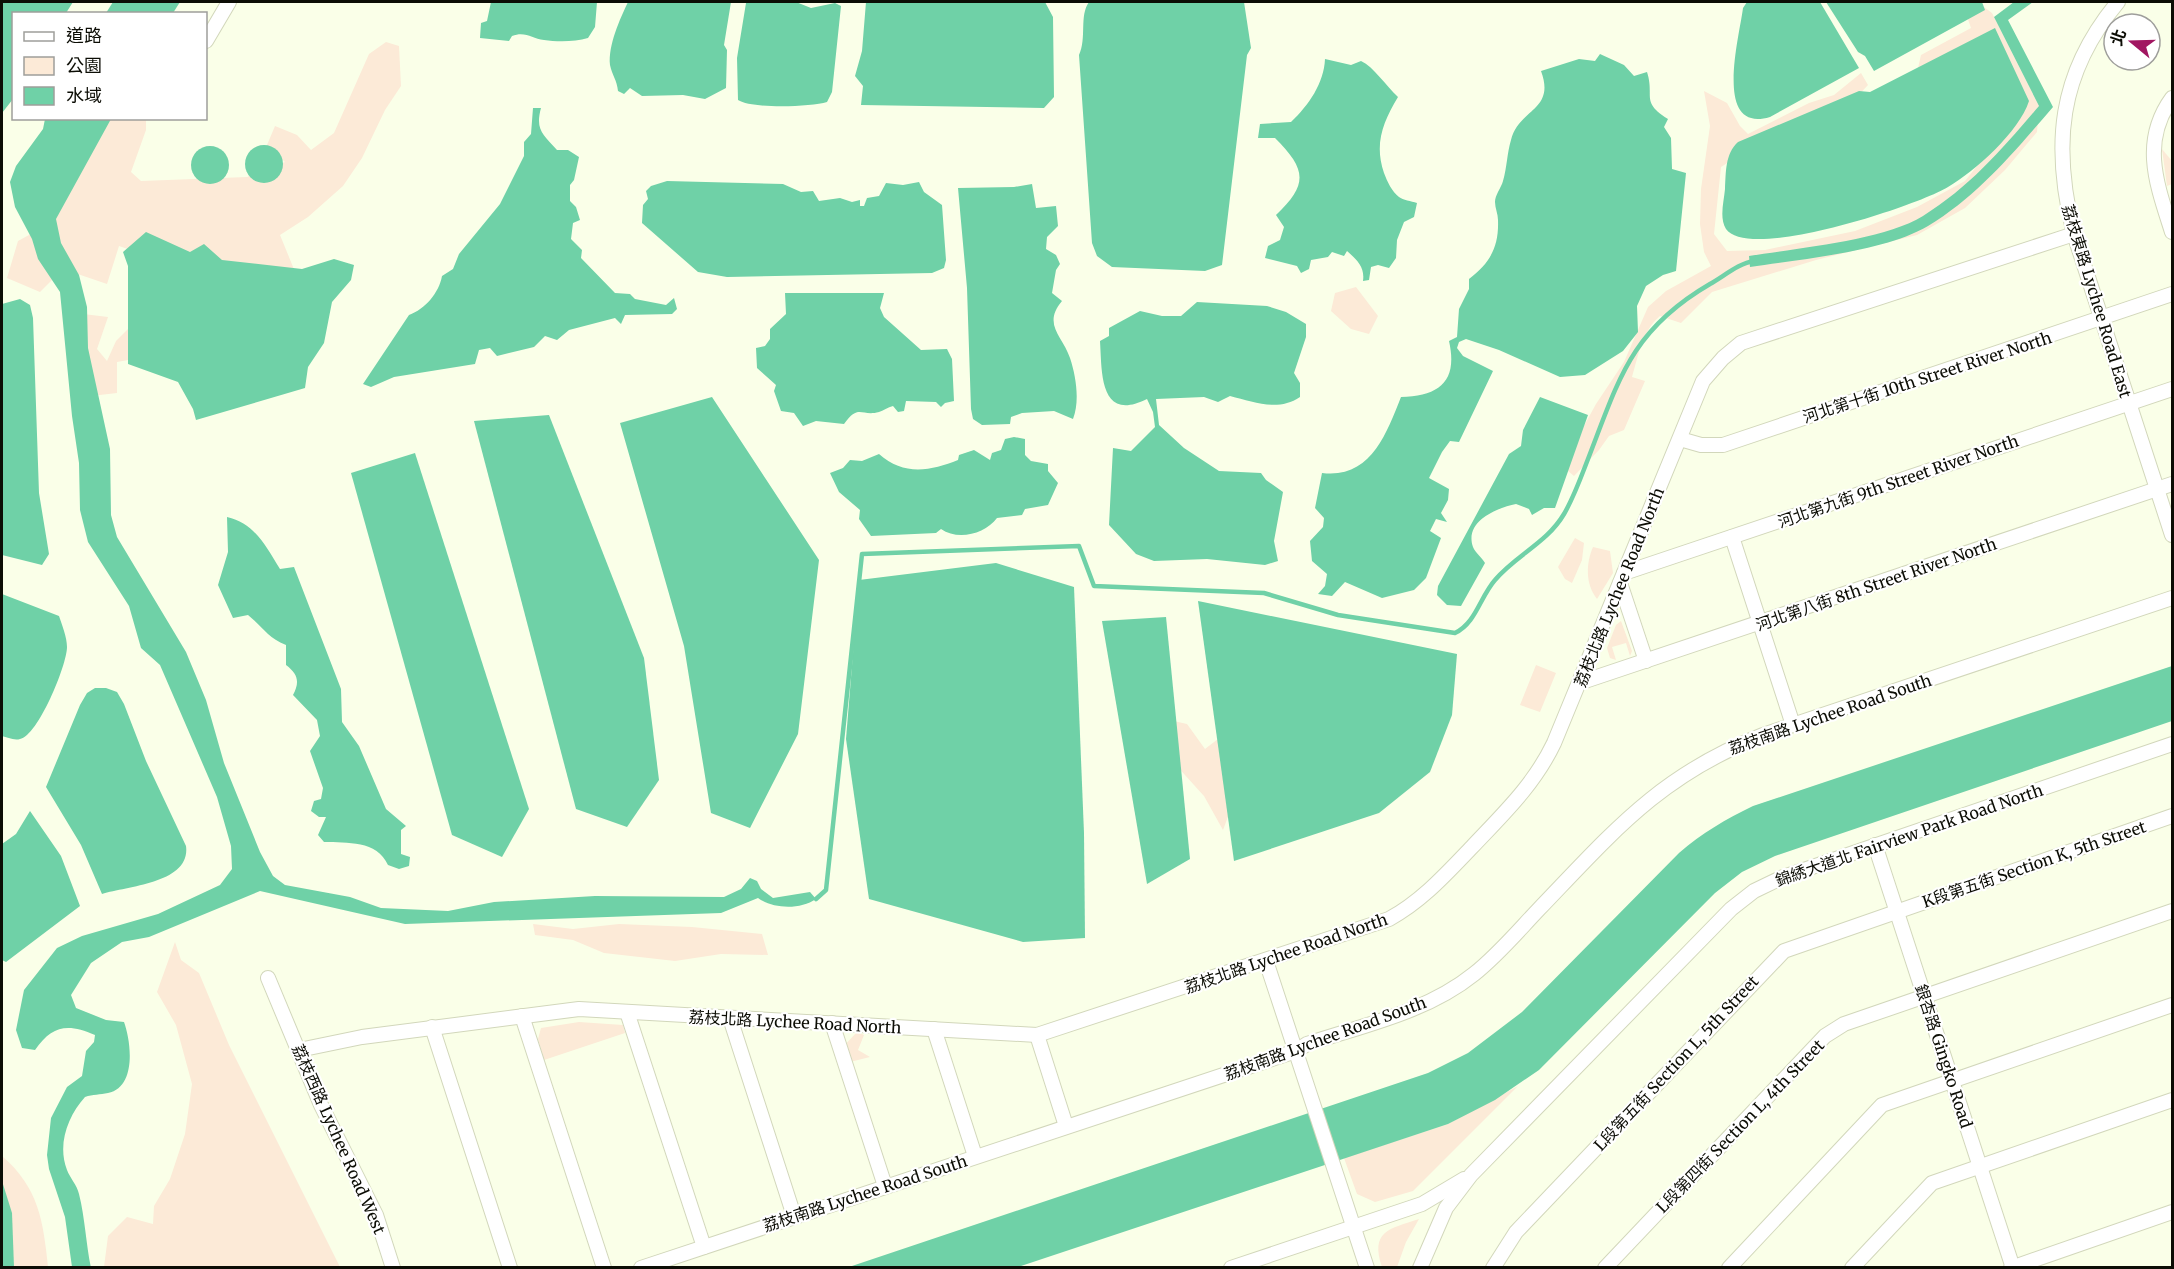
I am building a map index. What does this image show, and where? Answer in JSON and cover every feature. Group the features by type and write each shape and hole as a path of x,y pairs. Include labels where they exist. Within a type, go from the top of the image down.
{"street":[{"path":"207,39 229,2"},
{"name":"荔枝東路 Lychee Road East","path":"2118,2 2104,19 2082,56 2063,118 2062,183 2074,234 2172,535"},
{"path":"2172,98 2160,119 2153,148 2155,179 2172,232"},
{"name":"荔枝北路 Lychee Road North","path":"299,1050 362,1037 432,1027 579,1010 1036,1035 1389,919 1423,896 1531,783 1547,757 1703,381 1723,358 1742,343 2074,234"},
{"name":"河北第十街 10th Street River North","path":"1680,439 1701,445 1723,445 2172,294"},
{"name":"河北第九街 9th Street River North","path":"1622,578 1732,537 2172,389"},
{"name":"河北第八街 8th Street River North","path":"1579,683 2172,484"},
{"path":"1732,537 1793,725"},
{"path":"1622,578 1646,661"},
{"name":"荔枝南路 Lychee Road South","path":"640,1268 1296,1051 1307,1044 1420,1005 1452,990 1492,957 1623,822 1658,792 1712,757 1763,735 2172,598"},
{"name":"錦綉大道北 Fairview Park Road North","path":"1471,1175 1742,900 1783,877 2172,744"},
{"name":"K段第五街 Section K, 5th Street","path":"1896,911 2172,816"},
{"name":"銀杏路 Gingko Road","path":"1875,845 2012,1267"},
{"name":"L段第五街 Section L, 5th Street","path":"1493,1268 1516,1232 1775,958 1794,946 1896,911"},
{"name":"L段第四街 Section L, 4th Street","path":"1605,1268 1825,1036 1844,1024 2172,911"},
{"path":"1266,961 1367,1268"},
{"name":"荔枝西路 Lychee Road West","path":"268,978 321,1105 376,1215 393,1268"},
{"path":"1729,1268 1882,1105 2172,1005"},
{"path":"627,1012 704,1246"},
{"path":"522,1016 604,1268"},
{"path":"730,1018 794,1216"},
{"path":"832,1023 885,1186"},
{"path":"432,1027 510,1268"},
{"path":"934,1029 975,1156"},
{"path":"1036,1035 1066,1126"},
{"path":"1852,1268 1932,1183 2172,1100"},
{"path":"1231,1268 1422,1204 1471,1175"},
{"path":"1420,1268 1441,1218 1471,1175"},
{"path":"2012,1267 2172,1212"}],"green space":[{"path":"1977,2 1992,13 2039,106 2037,132 2005,170 1965,208 1917,235 1816,260 1712,292 1681,323 1660,316 1649,329 1639,352 1632,377 1645,381 1624,430 1609,436 1574,476 1562,466 1596,404 1624,362 1648,307 1666,291 1711,266 1704,252 1700,224 1701,189 1710,126 1704,91 1727,103 1740,126 1748,134 1809,103 1834,95 1861,73 1868,85 1851,103 1740,155 1721,167 1714,234 1727,251 1765,250 1855,231 1917,207 1965,181 2008,127 1915,81 1921,55 1971,28 1963,5"},
{"path":"386,42 399,46 401,86 385,110 362,158 343,186 308,217 280,235 300,284 162,261 119,246 107,284 63,269 40,292 7,278 18,241 40,229 90,120 146,120 146,130 131,172 141,181 247,177 285,162 267,145 275,126 297,135 311,150 334,133 369,54"},
{"path":"2162,149 2172,161 2172,184 2167,186"},
{"path":"1356,287 1378,316 1369,334 1351,329 1331,311 1335,293"},
{"path":"75,313 108,317 97,349 107,361 116,341 140,317 139,358 117,362 117,393 91,396"},
{"path":"1575,538 1584,543 1582,560 1572,583 1565,579 1558,567"},
{"path":"1593,547 1610,551 1613,573 1597,599 1590,587 1588,573"},
{"path":"1621,621 1632,651 1630,656 1626,643 1612,647 1616,660 1610,658 1607,648 1616,625"},
{"path":"1536,665 1556,673 1540,712 1520,705"},
{"path":"1147,715 1187,724 1205,749 1231,729 1244,774 1223,830 1204,796 1156,743"},
{"path":"533,924 573,929 619,924 692,927 762,934 768,955 721,954 675,961 604,953 573,940 535,935"},
{"path":"175,942 181,960 199,973 229,1045 340,1267 104,1267 108,1236 127,1217 153,1224 154,1206 170,1179 185,1134 192,1084 176,1025 157,992"},
{"path":"579,1022 623,1025 625,1033 544,1060 538,1039 541,1028"},
{"path":"857,1032 864,1035 858,1050 870,1057 846,1063 841,1049"},
{"path":"1518,1086 1413,1191 1375,1202 1357,1194 1344,1158 1448,1124"},
{"path":"2,1156 24,1180 37,1206 48,1267 2,1267"},
{"path":"1419,1219 1406,1242 1397,1267 1382,1267 1378,1246 1385,1233"}],"water":[{"path":"2,2 73,2 67,12 12,12 12,100 2,113"},
{"path":"113,2 180,2 174,12 107,12"},
{"path":"491,2 597,2 595,27 588,38 572,41 544,40 521,34 512,36 509,41 480,38 481,23 487,21"},
{"path":"628,2 731,2 724,45 727,50 726,88 705,99 683,95 642,96 630,88 624,94 618,91 610,65 610,57 615,32"},
{"path":"796,2 811,8 835,3 841,6 832,92 827,102 781,106 755,105 738,100 737,58 746,3"},
{"path":"866,2 1045,2 1053,17 1054,97 1044,108 861,105 863,86 855,76 862,51"},
{"path":"1089,2 1244,2 1251,48 1247,55 1222,265 1205,271 1112,267 1097,256 1092,243 1079,55 1083,42 1084,14"},
{"path":"1747,2 1820,2 1859,68 1770,117 1752,118 1741,112 1735,98 1735,61 1743,8"},
{"path":"1826,2 1982,2 1985,10 1874,71 1865,56 1858,52"},
{"path":"2014,2 2033,2 2008,20 2053,107 1995,172 1946,214 1910,235 1842,253 1750,267 1749,256 1863,238 1906,225 1940,205 1986,166 2039,106 1994,17"},
{"path":"1995,28 2029,101 2024,113 2006,138 1971,171 1948,187 1931,195 1871,217 1835,227 1766,239 1741,237 1726,229 1722,215 1726,170 1728,158 1738,142 1859,91 1870,92"},
{"path":"1600,54 1624,65 1634,76 1647,72 1651,103 1668,119 1664,127 1671,138 1672,169 1686,173 1676,271 1663,275 1646,286 1637,306 1638,332 1623,351 1585,375 1560,377 1499,350 1466,339 1459,342 1457,348 1463,356 1493,371 1459,442 1450,441 1429,478 1449,489 1448,500 1441,513 1447,522 1436,519 1430,531 1441,538 1426,578 1414,590 1382,598 1345,582 1332,596 1318,594 1325,586 1327,574 1312,561 1310,541 1323,527 1324,518 1315,508 1322,473 1339,473 1364,462 1382,439 1401,397 1426,393 1443,384 1451,366 1449,341 1457,337 1459,309 1469,289 1469,279 1483,267 1495,246 1498,220 1495,199 1503,181 1515,130 1540,102 1544,94 1541,71 1579,59 1595,61"},
{"path":"1325,59 1351,65 1361,61 1375,72 1398,97 1384,124 1380,143 1381,162 1394,192 1401,198 1417,203 1414,217 1404,222 1397,240 1396,258 1389,268 1378,265 1371,267 1369,280 1363,281 1361,268 1347,251 1344,256 1332,252 1328,257 1311,260 1309,269 1301,273 1297,266 1265,258 1268,246 1280,240 1284,227 1276,215 1294,194 1300,176 1293,159 1275,138 1258,138 1260,124 1291,122 1304,108 1319,85"},
{"path":"533,108 541,108 540,127 557,150 568,150 579,157 574,180 570,185 570,201 576,207 580,220 573,223 571,239 582,250 581,258 615,293 630,294 635,299 666,305 674,298 677,309 672,314 625,315 621,324 615,318 569,330 557,340 545,336 534,347 497,356 490,348 479,350 475,364 394,377 371,387 363,384 409,315 430,300 442,276 453,269 459,254 500,204 524,156 524,142 531,134"},
{"path":"45,120 110,120 56,219 61,243 79,275 87,307 88,348 110,449 111,515 117,537 186,652 206,700 224,763 260,852 273,876 285,885 350,897 381,908 448,911 494,902 595,896 724,897 741,889 750,878 757,881 761,889 773,898 810,892 816,899 810,903 787,907 764,902 758,898 721,913 405,924 260,891 149,937 122,942 91,963 71,995 76,1008 106,1020 124,1022 130,1051 128,1073 124,1082 117,1089 108,1093 85,1097 69,1122 64,1140 64,1160 81,1203 91,1268 72,1267 65,1217 49,1169 47,1155 51,1118 67,1087 82,1076 86,1051 94,1042 95,1035 77,1029 61,1029 48,1035 35,1050 22,1048 16,1030 24,990 57,948 82,936 158,914 220,885 232,869 231,846 217,797 160,665 141,648 129,606 88,542 80,510 79,463 60,292 38,259 32,239 15,207 10,182 16,166 43,129"},
{"path":"264,145 271,146 277,151 282,157 282,171 277,177 271,182 264,183 257,182 251,177 246,171 245,164 246,157 251,151 257,146"},
{"path":"210,146 217,147 223,152 228,158 228,172 223,178 217,183 210,184 203,183 197,178 192,172 191,165 192,158 197,152 203,147"},
{"path":"667,181 783,184 801,192 813,191 819,201 840,198 852,202 860,200 860,206 864,206 867,198 879,196 886,183 903,185 919,182 924,192 942,205 946,260 944,268 932,273 727,277 698,272 642,223 643,205 648,199 646,191 651,186"},
{"path":"1032,184 1036,208 1056,206 1058,226 1047,237 1046,249 1056,255 1060,264 1056,270 1052,293 1062,301 1056,309 1054,324 1067,350 1074,373 1077,397 1075,412 1073,419 1054,411 1022,413 1011,417 1010,424 982,425 973,419 971,409 967,288 958,188 1014,187"},
{"path":"146,232 190,252 204,244 222,260 302,269 334,259 354,265 351,280 332,302 324,343 308,367 305,388 196,420 193,409 178,382 128,364 128,266 123,252"},
{"path":"785,293 884,293 880,308 884,317 921,350 947,349 952,359 954,401 945,403 941,407 936,402 906,401 904,411 898,412 893,406 873,413 857,412 844,424 816,421 803,426 794,413 781,411 774,391 776,385 757,368 756,348 765,346 770,339 770,329 786,314"},
{"path":"20,299 30,305 33,318 39,493 49,554 42,565 2,555 2,304"},
{"path":"1197,302 1267,306 1286,312 1306,324 1306,337 1294,373 1300,383 1300,397 1292,402 1275,405 1230,396 1218,402 1204,397 1156,399 1159,425 1184,448 1219,471 1261,473 1266,480 1283,492 1274,541 1278,561 1265,565 1207,559 1154,561 1136,554 1109,525 1113,448 1131,451 1155,427 1153,412 1147,399 1131,405 1120,404 1106,391 1101,367 1100,341 1109,336 1109,328 1140,311 1162,316 1181,316"},
{"path":"712,397 819,560 798,734 750,828 711,813 684,646 620,423"},
{"path":"1540,397 1588,415 1555,508 1544,508 1532,515 1529,509 1516,504 1484,517 1473,530 1471,538 1474,549 1485,563 1461,606 1447,605 1437,595 1438,586 1509,454 1521,446 1523,430"},
{"path":"549,415 644,658 659,780 627,827 576,809 474,421"},
{"path":"1014,437 1025,439 1025,455 1031,461 1048,464 1048,471 1058,483 1048,505 1025,509 1022,515 997,518 986,528 971,534 955,535 941,529 936,533 871,536 859,519 860,510 839,492 830,473 843,468 850,460 862,461 879,454 898,466 917,469 948,464 958,460 959,455 974,450 990,460 992,453 1001,450 1005,439"},
{"path":"415,453 529,809 502,857 452,835 351,473"},
{"path":"227,517 237,520 252,530 280,569 294,567 341,689 342,722 359,746 386,809 406,826 401,830 401,854 410,857 409,866 399,869 388,865 377,851 369,847 351,843 324,842 318,835 326,817 319,817 311,811 314,801 321,799 323,788 310,751 320,736 317,720 293,695 297,686 297,678 286,665 286,645 270,635 248,615 233,618 218,585 228,552"},
{"path":"996,563 1074,587 1084,833 1085,938 1023,942 869,899 846,739 859,580"},
{"path":"2,594 59,616 67,643 66,656 50,699 35,726 20,739 2,736"},
{"path":"1198,601 1457,654 1452,715 1430,772 1379,813 1234,861"},
{"path":"1166,617 1190,859 1147,884 1102,621"},
{"path":"2172,666 2172,721 1775,856 1742,872 1715,893 1539,1070 1495,1100 1448,1124 1018,1267 846,1268 1428,1073 1468,1053 1522,1012 1679,853 1705,833 1733,816 1753,806"},
{"path":"95,688 106,688 117,692 124,704 146,761 186,846 185,858 179,868 169,875 142,885 102,894 81,845 46,787 80,705 87,693"},
{"path":"30,811 61,856 80,906 6,962 2,960 2,844 16,834"},
{"path":"2,1181 12,1213 14,1267 2,1267"}],"waterway":[{"path":"816,899 826,890 862,554 1079,546 1094,586 1264,593 1338,615 1455,633 1468,623 1490,587 1503,571 1549,533 1564,514 1619,381 1645,338 1683,301 1737,267 1754,261"}]}
